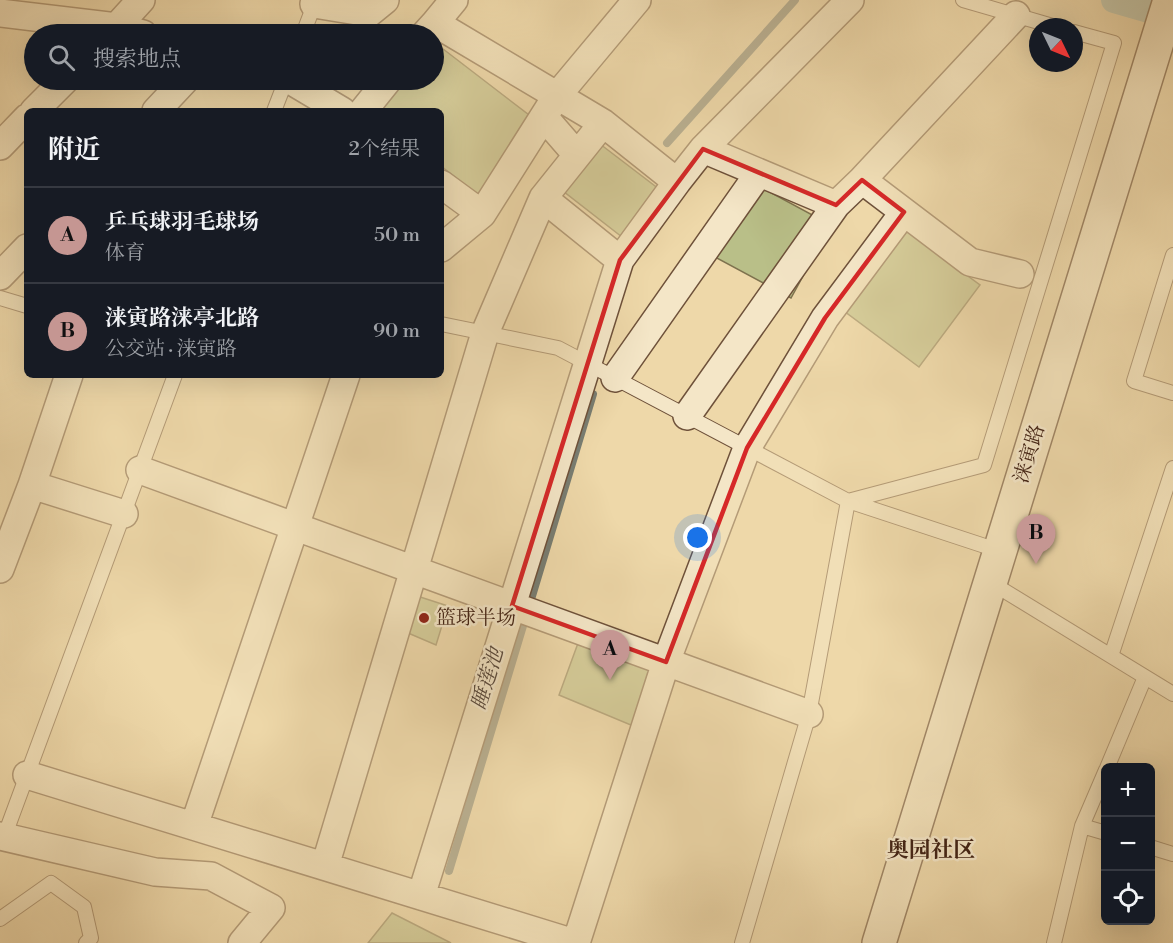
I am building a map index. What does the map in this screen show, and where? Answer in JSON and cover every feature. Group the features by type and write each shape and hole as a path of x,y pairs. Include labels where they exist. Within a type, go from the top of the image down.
{"street":[{"path":"9,0 0,12 74,24"},
{"path":"128,24 141,0"},
{"path":"315,2 369,13 386,0"},
{"path":"434,24 454,0"},
{"path":"444,246 482,214 550,107 637,0"},
{"path":"421,896 525,610 587,363 620,260 703,149 850,0"},
{"name":"涞寅路","path":"879,943 1170,0"},
{"path":"687,416 836,205 1016,15"},
{"path":"444,38 550,107 603,123 677,182"},
{"path":"37,108 55,90"},
{"path":"159,108 176,90"},
{"path":"305,90 337,108"},
{"path":"365,108 380,90"},
{"path":"550,107 577,155"},
{"path":"0,146 24,121"},
{"path":"325,866 485,333 543,198 603,123"},
{"path":"703,149 836,205"},
{"path":"615,378 759,173"},
{"path":"862,180 970,262 1020,274"},
{"path":"444,186 482,214"},
{"path":"543,198 620,260"},
{"path":"27,775 575,943 666,662 747,448 825,318 904,212"},
{"path":"0,276 24,251"},
{"path":"0,569 6,533 32,485 68,378"},
{"path":"194,826 297,527 345,378"},
{"path":"140,470 809,714"},
{"path":"32,485 124,514"},
{"path":"1,840 155,872 211,876 271,908 242,943"}],"lane":[{"path":"963,0 1029,19"},
{"path":"307,24 315,2"},
{"path":"848,501 984,465 1114,44 1083,35"},
{"path":"275,108 283,90"},
{"path":"1173,255 1134,381 1173,393"},
{"path":"0,297 24,305"},
{"path":"444,325 558,348 848,501 1000,552"},
{"path":"1,840 174,378"},
{"path":"1111,656 1173,468"},
{"path":"742,943 809,714 848,501"},
{"path":"990,582 1173,694"},
{"path":"1109,763 1145,677"},
{"path":"1054,943 1082,826 1101,781"},
{"path":"1082,826 1101,832"},
{"path":"1155,849 1173,854"},
{"path":"0,919 51,883 84,907 91,938 86,943"}],"highlighted area":[{"path":"703,149 836,205 862,180 904,212 825,318 747,448 666,662 512,606 620,260"}],"green space":[{"path":"444,50 546,128 488,203 444,168 444,108 378,108 392,90 444,90"},
{"path":"600,144 668,196 631,244 563,191"},
{"path":"753,183 831,225 791,298 713,256"},
{"path":"905,230 980,285 919,367 844,311"},
{"name":"篮球半场","path":"411,594 448,606 436,645 401,630"},
{"path":"581,635 660,665 638,728 559,695"},
{"path":"392,913 451,943 368,943"}],"waterway":[{"path":"667,143 795,0"},
{"path":"1114,0 1173,17"},
{"name":"睡莲池","path":"449,871 593,394"}],"place":[{"name":"涞寅路涞亭北路","path":"1036,564"},
{"name":"篮球半场","path":"424,618"},
{"name":"乒乓球羽毛球场","path":"610,680"}],"district":[{"name":"奥园社区","path":"931,850"}]}
